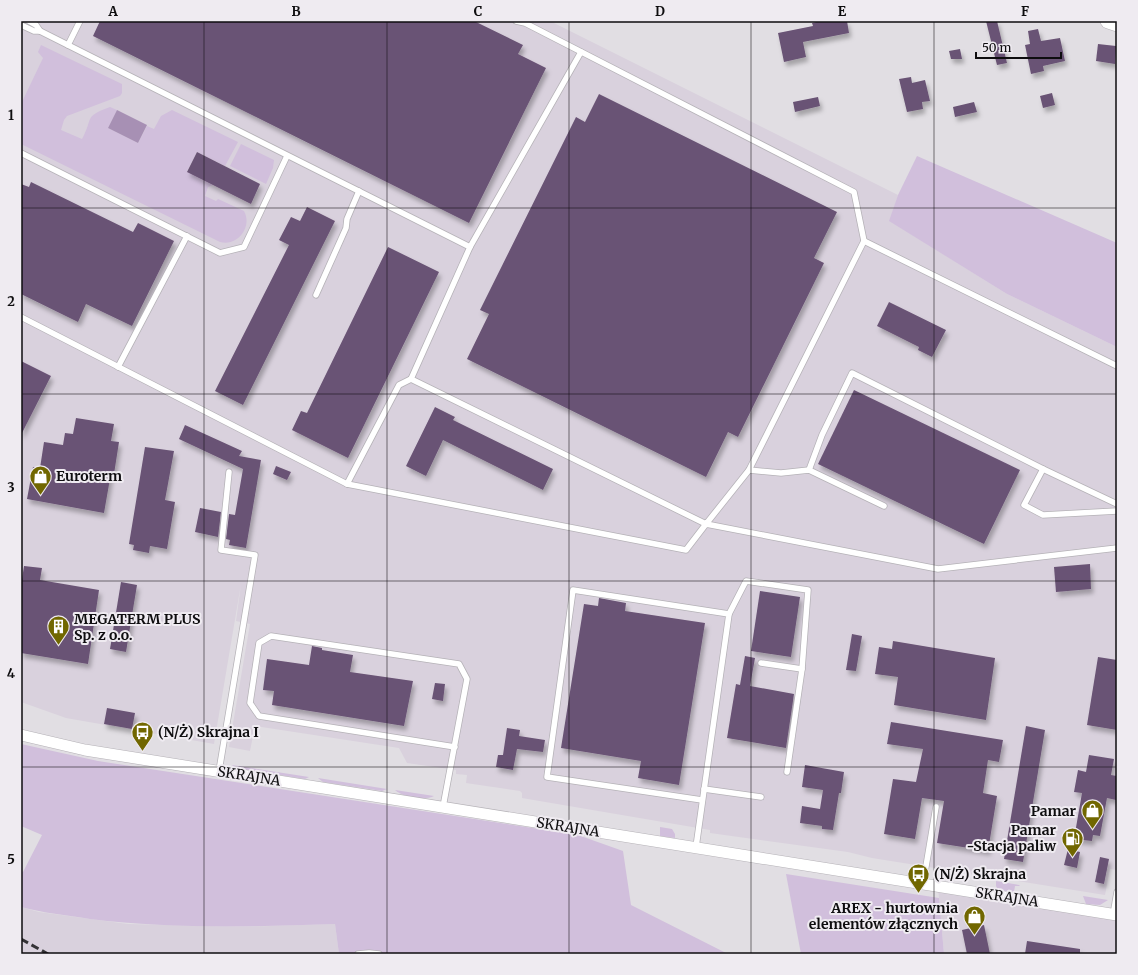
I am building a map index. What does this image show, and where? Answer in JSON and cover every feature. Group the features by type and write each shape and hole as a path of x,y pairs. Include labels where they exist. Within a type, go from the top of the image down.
{"street":[{"path":"1108,21 1117,24"},
{"name":"SKRAJNA","path":"21,735 85,750 1115,915"}],"lane":[{"path":"29,21 36,25 40,31"},
{"path":"68,45 80,21"},
{"path":"21,317 347,484 686,550 749,470 864,241 854,192 525,23 516,21"},
{"path":"21,25 40,31 470,247"},
{"path":"347,484 399,385 411,379 470,247 581,52"},
{"path":"21,153 220,253 244,247 287,156"},
{"path":"316,295 346,228 347,219 359,191"},
{"path":"118,367 187,236"},
{"path":"864,241 1117,366"},
{"path":"809,470 822,435 852,373 1043,469 1117,504"},
{"path":"411,379 706,524 938,569 1117,548"},
{"path":"1043,469 1024,505 1043,515 1117,511"},
{"path":"749,470 781,472 809,470 884,506"},
{"path":"219,771 255,556 221,550 228,472"},
{"path":"696,847 729,614 746,581 808,590 802,669 787,772"},
{"path":"702,800 547,777 573,590 729,614"},
{"path":"443,807 455,747 467,679 459,664 271,636 259,643 250,703 259,716 455,747"},
{"path":"761,663 802,669"},
{"path":"704,789 761,797"},
{"path":"923,884 936,807"},
{"path":"1115,915 1117,892"},
{"path":"358,954 369,952 379,954"}],"shaded area":[{"path":"21,21 550,21 898,195 890,221 1007,294 1117,347 1117,870 1110,869 1105,895 872,858 848,852 710,833 710,830 522,798 522,793 520,791 466,783 467,775 456,774 456,770 407,763 399,748 255,726 250,751 229,747 250,624 236,621 241,584 214,744 66,718 21,702"},
{"path":"41,45 122,84 122,93 120,96 67,116 61,130 82,139 86,132 90,118 96,113 110,107 117,110 108,128 138,143 147,126 154,129 161,116 172,110 238,142 225,166 197,152 187,171 213,185 208,187 205,196 216,201 218,199 244,211 246,223 242,234 232,242 220,242 21,144 21,104 43,58 38,52"},
{"path":"117,110 147,125 138,143 108,128"},
{"path":"241,144 274,160 273,168 266,184 230,166"},
{"path":"917,156 1117,243 1117,347 1007,294 889,221 898,195"},
{"path":"21,744 98,761 578,835 623,851 631,905 728,954 339,954 335,924 274,926 181,926 90,919 21,907 21,871 23,872 42,835 21,826"},
{"path":"232,765 309,777 305,779 235,768"},
{"path":"318,778 387,789 382,791 323,782"},
{"path":"395,790 434,796 414,798 403,795"},
{"path":"660,827 672,829 675,834 675,838 660,836"},
{"path":"786,874 939,898 944,954 801,954"},
{"path":"996,881 1020,886 1015,886 1014,892 998,890"},
{"path":"938,887 1117,915 1117,954 944,954"},
{"path":"1083,896 1108,900 1100,905 1086,904"},
{"path":"21,907 39,912 128,924 241,927 335,924 339,954 21,954"}],"building":[{"path":"100,21 474,21 523,45 518,54 546,68 469,223 93,36"},
{"path":"821,21 847,21 849,33 803,42 806,57 784,62 778,33 813,26 812,23"},
{"path":"986,21 997,21 1007,63 997,65"},
{"path":"1038,29 1041,41 1060,38 1065,61 1043,66 1044,71 1031,74 1025,45 1030,44 1028,31"},
{"path":"1098,44 1116,46 1115,64 1096,61"},
{"path":"960,49 962,59 951,59 949,51"},
{"path":"911,77 912,83 925,80 930,101 922,102 923,109 907,112 899,79"},
{"path":"1052,93 1055,105 1043,108 1040,96"},
{"path":"599,94 837,212 814,258 824,263 738,437 728,432 706,477 467,359 489,314 480,310 576,117 585,122"},
{"path":"818,97 820,106 795,112 793,102"},
{"path":"974,102 977,112 955,117 953,107"},
{"path":"197,152 260,184 251,204 187,172"},
{"path":"31,182 133,232 138,223 174,241 132,326 86,304 78,322 21,294 21,184 29,187"},
{"path":"307,207 335,221 243,405 215,391 289,245 279,240 291,217 300,221"},
{"path":"388,247 439,272 348,458 292,430 301,411 307,413"},
{"path":"889,302 946,330 932,357 918,350 919,347 877,326"},
{"path":"21,361 51,376 21,435"},
{"path":"854,390 1020,470 984,544 818,464"},
{"path":"435,407 455,417 453,420 553,469 543,490 443,440 426,476 406,466"},
{"path":"76,418 114,424 111,441 119,442 114,474 111,473 104,513 27,499 33,467 40,468 44,442 63,445 65,433 73,434"},
{"path":"185,425 242,451 239,456 261,460 246,548 229,545 230,540 226,539 229,514 235,515 243,469 179,439"},
{"path":"145,447 174,451 165,500 175,502 167,549 150,546 149,553 133,550 134,545 129,544"},
{"path":"276,466 291,472 287,480 273,474"},
{"path":"200,508 221,512 218,537 195,532"},
{"path":"1090,564 1091,589 1056,592 1054,567"},
{"path":"24,566 42,568 40,580 99,590 88,664 21,653 21,586"},
{"path":"121,582 137,585 126,652 110,649"},
{"path":"760,591 800,597 791,657 751,651"},
{"path":"599,598 626,603 625,611 705,623 679,785 638,778 641,761 561,748 584,604 598,606"},
{"path":"852,634 862,636 856,671 846,670"},
{"path":"893,641 995,658 986,720 894,705 898,677 875,674 879,647 892,649"},
{"path":"312,646 322,648 322,650 353,655 350,672 413,681 404,726 272,705 274,691 263,690 267,659 309,665"},
{"path":"745,656 755,658 750,686 794,694 786,748 727,738 736,684 740,685"},
{"path":"1098,657 1117,660 1117,730 1087,725"},
{"path":"435,683 445,684 443,701 432,699"},
{"path":"107,708 135,713 132,729 104,724"},
{"path":"891,722 1003,740 999,762 988,760 983,793 997,796 988,851 937,843 944,801 922,798 915,839 884,834 893,779 916,782 923,749 887,744"},
{"path":"1026,726 1045,730 1023,862 1004,859"},
{"path":"507,728 520,730 519,736 545,740 543,752 517,749 513,770 496,767 498,755 503,755"},
{"path":"1089,755 1114,759 1111,775 1117,776 1116,800 1107,798 1100,836 1093,835 1092,841 1074,839 1082,793 1074,792 1078,770 1086,772"},
{"path":"805,765 844,772 833,830 822,829 822,826 800,823 802,806 820,809 823,790 802,787"},
{"name":"Pamar -Stacja paliw","path":"1068,849 1080,852 1077,868 1064,865"},
{"path":"1100,857 1109,859 1104,884 1095,882"},
{"path":"984,925 990,954 967,954 962,930"},
{"path":"1027,941 1080,949 1080,954 1025,954"}],"railway":[{"path":"21,939 48,954"}],"place":[{"name":"Euroterm","path":"40,496"},
{"name":"MEGATERM PLUS Sp. z o.o.","path":"59,646"},
{"name":"(N/Ż) Skrajna I","path":"143,752"},
{"name":"Pamar","path":"1092,830"},
{"name":"Pamar -Stacja paliw","path":"1072,858"},
{"name":"(N/Ż) Skrajna","path":"918,894"},
{"name":"AREX - hurtownia elementów złącznych","path":"974,936"}]}
